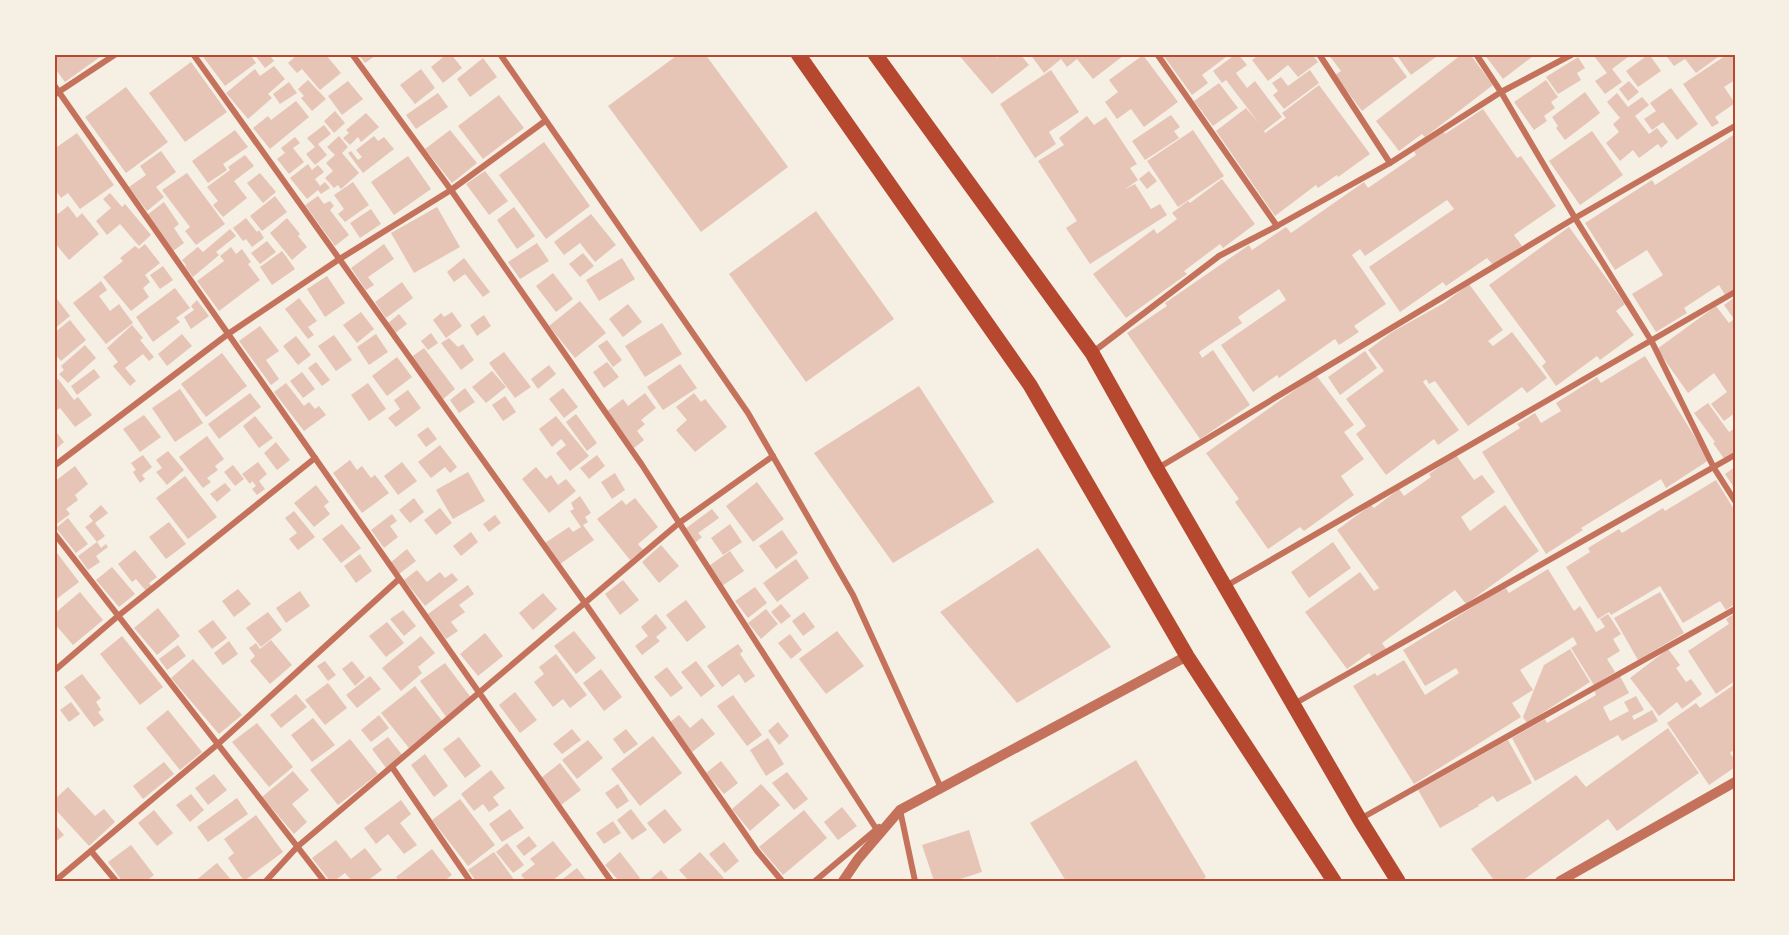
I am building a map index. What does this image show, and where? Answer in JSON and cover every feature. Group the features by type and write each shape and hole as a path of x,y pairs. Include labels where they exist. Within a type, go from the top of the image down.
{"main road":[{"path":"798,54 1030,385 1187,656 1334,881"},
{"path":"875,54 1092,353 1360,820 1398,881"}],"street":[{"path":"57,94 116,54"},
{"path":"193,54 585,603 758,852 782,881"},
{"path":"352,54 451,190 642,465 876,830"},
{"path":"500,54 748,413 853,595 941,788"},
{"path":"1157,54 1277,226"},
{"path":"1318,54 1390,163"},
{"path":"1476,54 1652,342 1714,468 1735,501"},
{"path":"1092,353 1219,256 1390,163 1501,92 1573,54"},
{"path":"54,85 57,94 611,881"},
{"path":"54,466 228,334 338,260 451,190 545,121"},
{"path":"1157,469 1575,218 1735,126"},
{"path":"1226,586 1735,292"},
{"path":"1293,704 1735,455"},
{"path":"266,881 297,847 679,523 773,456"},
{"path":"54,671 118,616 315,458"},
{"path":"54,533 324,881"},
{"path":"55,881 218,744 399,579"},
{"path":"1360,820 1735,609"},
{"path":"815,881 900,810 1187,656"},
{"path":"393,767 471,881"},
{"path":"1560,881 1735,782"},
{"path":"843,881 858,859 900,810"},
{"path":"900,810 915,881"},
{"path":"91,850 116,881"}],"building":[{"path":"54,54 104,54 65,82 54,67"},
{"path":"201,54 250,54 256,63 225,86"},
{"path":"254,54 269,54 274,61 265,68"},
{"path":"298,54 328,54 326,55 341,73 320,90 302,69 297,73 288,63"},
{"path":"358,54 378,54 365,63"},
{"path":"447,54 451,54 462,68 443,83 431,67"},
{"path":"679,54 705,54 788,167 701,232 608,106"},
{"path":"958,54 994,54 997,58 1001,54 1020,54 1029,65 992,94"},
{"path":"1030,54 1121,54 1123,56 1093,79 1077,59 1067,67 1061,59 1044,73"},
{"path":"1230,54 1202,75 1208,83 1192,95 1163,55"},
{"path":"1236,54 1247,65 1236,73 1247,88 1255,81 1282,117 1264,131 1265,133 1286,118 1282,113 1319,85 1370,154 1338,177 1337,175 1318,188 1316,185 1275,216 1216,131 1246,108 1259,123 1226,80 1222,83 1213,71"},
{"path":"1260,54 1312,54 1318,62 1298,77 1288,65 1268,81 1252,60"},
{"path":"1328,54 1390,54 1407,77 1362,111 1335,75 1341,71"},
{"path":"1396,54 1440,54 1411,75"},
{"path":"1462,54 1470,54 1493,85 1425,137 1422,134 1399,151 1376,121"},
{"path":"1484,54 1536,54 1503,79"},
{"path":"1597,54 1632,54 1612,69 1622,82 1605,94 1595,81 1607,73 1594,56"},
{"path":"1649,54 1661,71 1638,87 1626,71"},
{"path":"1671,54 1722,54 1696,73 1685,59 1674,66 1667,57"},
{"path":"1728,54 1735,54 1735,80 1724,87 1735,103 1715,117 1719,123 1712,127 1683,84"},
{"path":"1143,55 1178,102 1144,127 1131,109 1117,119 1105,102 1118,92 1109,80"},
{"path":"1578,57 1585,68 1577,73 1581,80 1558,94 1546,77"},
{"path":"483,58 497,77 470,97 457,79"},
{"path":"191,62 227,112 185,142 149,93"},
{"path":"274,66 285,79 268,94 272,98 248,119 226,93 255,69 260,76"},
{"path":"421,69 435,88 415,104 400,85"},
{"path":"1051,70 1079,112 1049,132 1056,144 1035,158 1000,104"},
{"path":"1310,70 1319,83 1284,109 1273,95 1278,91 1272,83 1281,77 1288,86"},
{"path":"308,80 326,99 312,111 301,98 304,96 298,89"},
{"path":"1546,80 1558,97 1551,102 1555,108 1544,116 1547,121 1534,130 1514,102"},
{"path":"348,81 363,99 342,115 328,96"},
{"path":"1629,81 1639,92 1628,101 1619,89"},
{"path":"289,82 297,93 280,104 273,94"},
{"path":"1219,83 1238,108 1213,126 1194,101"},
{"path":"126,87 168,142 126,173 85,117"},
{"path":"1671,88 1698,124 1677,140 1663,122 1652,130 1644,119 1656,111 1650,103"},
{"path":"1585,92 1600,113 1565,140 1556,128 1558,126 1552,117"},
{"path":"438,93 448,107 416,129 406,115"},
{"path":"1617,93 1628,107 1642,97 1649,105 1635,116 1649,134 1657,128 1668,142 1661,148 1658,144 1639,158 1633,150 1620,161 1606,143 1619,132 1613,124 1620,118 1607,102"},
{"path":"499,95 524,128 483,159 458,126"},
{"path":"296,101 309,117 270,149 253,128 268,116 271,120"},
{"path":"1483,109 1517,158 1521,156 1556,206 1514,235 1522,246 1493,265 1487,258 1446,286 1443,282 1400,312 1369,267 1454,209 1447,200 1365,256 1360,249 1352,255 1386,304 1354,326 1359,332 1339,345 1335,339 1279,378 1277,375 1253,392 1221,345 1286,300 1279,289 1238,317 1242,323 1199,352 1202,358 1213,350 1250,405 1200,439 1127,333 1167,306 1165,303 1249,245 1252,250 1286,227 1291,233 1364,182 1368,188 1416,155 1414,151 1443,131 1445,134"},
{"path":"335,111 345,123 334,133 324,121"},
{"path":"366,113 379,127 361,142 358,137 350,145 343,138 349,133 346,130"},
{"path":"1171,115 1180,127 1174,131 1179,138 1145,160 1132,141"},
{"path":"1087,116 1094,125 1106,117 1137,164 1130,168 1138,180 1124,190 1135,184 1151,209 1160,204 1167,215 1090,264 1066,228 1077,221 1038,161 1064,145 1059,138"},
{"path":"324,125 331,134 318,144 327,155 315,165 306,154 315,147 307,138"},
{"path":"235,130 248,147 223,164 227,170 208,183 192,161"},
{"path":"450,130 477,163 452,183 425,149"},
{"path":"1193,130 1224,176 1178,207 1147,161"},
{"path":"1592,131 1623,175 1580,205 1549,161"},
{"path":"77,133 114,185 80,209 68,193 61,198 54,188 54,149"},
{"path":"1735,134 1735,289 1725,295 1719,285 1684,308 1687,313 1656,332 1632,294 1663,275 1647,250 1615,270 1585,223 1652,180 1655,185"},
{"path":"339,136 348,147 342,153 359,173 341,189 338,185 334,188 325,178 333,171 326,163 335,155 327,147"},
{"path":"374,136 378,141 384,137 394,149 363,173 348,153 351,151 358,160 362,157 356,150"},
{"path":"295,137 300,143 293,148 304,162 289,174 277,159 285,153 281,148"},
{"path":"544,142 590,206 546,239 499,175"},
{"path":"161,151 176,172 156,187 164,197 147,211 129,187 146,175 140,166"},
{"path":"245,155 254,166 234,181 247,198 223,217 213,205 218,201 207,187 230,170 228,167"},
{"path":"408,156 431,189 394,215 371,182"},
{"path":"308,164 312,170 318,165 324,172 315,179 320,186 325,182 330,188 321,194 318,190 307,199 290,178"},
{"path":"485,171 508,201 489,215 466,184"},
{"path":"1149,171 1157,181 1147,189 1139,179"},
{"path":"187,173 225,224 196,245 185,231 190,227 162,190"},
{"path":"260,173 276,192 263,203 247,183"},
{"path":"1222,179 1255,224 1223,248 1220,244 1184,271 1187,274 1126,318 1093,274 1154,229 1157,234 1177,219 1172,213 1188,201 1190,203"},
{"path":"353,182 369,205 345,222 338,214 344,209 334,195"},
{"path":"110,193 122,207 125,204 151,235 139,246 120,224 107,235 96,221 111,208 103,199"},
{"path":"275,196 287,212 262,231 250,216"},
{"path":"318,196 324,204 330,201 334,206 330,210 349,235 335,246 305,205"},
{"path":"164,202 179,224 174,228 184,243 173,251 147,215"},
{"path":"68,206 77,218 82,213 99,234 69,260 54,242 54,209 58,214"},
{"path":"437,207 460,247 414,273 391,233"},
{"path":"514,207 535,236 517,249 497,220"},
{"path":"371,209 381,224 360,238 350,223"},
{"path":"816,211 894,319 806,382 729,274"},
{"path":"591,214 616,245 595,262 580,243 564,255 554,242"},
{"path":"246,218 264,238 252,247 246,239 243,241 233,228"},
{"path":"287,218 307,247 292,260 270,233"},
{"path":"1569,227 1625,304 1616,311 1634,335 1600,360 1597,356 1556,386 1542,366 1546,362 1489,285"},
{"path":"230,229 236,236 216,252 219,255 193,277 182,260 198,247 203,252"},
{"path":"267,241 276,252 260,264 251,253"},
{"path":"537,243 549,261 520,279 508,262"},
{"path":"145,244 160,263 145,275 150,282 143,288 149,297 131,311 103,277 123,261 120,258 135,246 139,249"},
{"path":"384,244 394,259 368,277 374,285 366,290 351,268"},
{"path":"231,247 236,254 242,249 251,262 248,264 260,280 219,311 197,281 224,261 220,256"},
{"path":"282,251 295,269 272,285 260,267"},
{"path":"583,253 594,266 580,277 569,264"},
{"path":"464,258 490,292 483,297 465,274 454,282 447,272"},
{"path":"622,258 635,279 599,301 586,280"},
{"path":"163,266 173,280 160,289 150,275"},
{"path":"553,273 573,299 556,312 536,286"},
{"path":"327,276 345,303 325,317 307,289"},
{"path":"101,281 107,290 99,296 110,311 119,304 133,323 106,344 73,303"},
{"path":"402,282 413,298 386,318 375,302"},
{"path":"1469,284 1503,330 1488,341 1493,346 1512,332 1547,378 1527,393 1522,387 1468,426 1435,381 1429,384 1426,379 1423,382 1459,430 1438,445 1434,439 1386,475 1356,434 1366,426 1346,399 1384,371 1368,350 1392,332 1444,303"},
{"path":"175,288 190,308 176,318 180,322 153,342 136,317"},
{"path":"54,295 70,316 54,329"},
{"path":"1735,297 1735,413 1724,421 1711,404 1727,392 1714,373 1688,393 1657,349 1716,306 1729,323 1734,319 1724,305"},
{"path":"299,298 317,321 308,327 314,335 308,339 285,309"},
{"path":"197,300 209,316 191,329 184,317 194,310 191,306"},
{"path":"580,301 606,333 575,358 549,326"},
{"path":"628,304 642,322 623,337 609,319"},
{"path":"361,312 374,329 357,343 343,325"},
{"path":"452,312 462,326 446,338 433,320 441,313 444,317"},
{"path":"399,314 407,324 395,333 387,324"},
{"path":"484,315 491,326 477,336 470,325"},
{"path":"70,320 86,340 61,361 54,353 54,333"},
{"path":"662,323 682,354 645,377 625,346"},
{"path":"132,325 143,338 140,340 154,357 149,361 143,354 125,368 136,381 130,386 113,366 118,362 107,348"},
{"path":"260,326 279,351 266,360 279,379 271,385 239,341"},
{"path":"431,333 438,343 428,350 421,341"},
{"path":"182,334 192,346 167,366 158,354"},
{"path":"376,334 388,352 369,365 357,347"},
{"path":"334,335 352,360 336,371 318,346"},
{"path":"296,336 311,355 298,365 283,346"},
{"path":"449,338 458,347 463,344 474,360 461,370 441,343"},
{"path":"607,340 622,360 613,367 598,346"},
{"path":"85,345 96,358 68,383 59,374 64,370 61,366"},
{"path":"424,348 455,389 442,400 410,358"},
{"path":"1365,351 1377,368 1340,395 1328,377"},
{"path":"504,352 531,387 515,398 489,363"},
{"path":"222,353 247,386 206,417 181,384"},
{"path":"1645,356 1709,460 1666,488 1661,479 1581,528 1583,530 1546,554 1482,452 1520,428 1517,424 1535,413 1541,423 1561,411 1556,403 1597,377 1601,383"},
{"path":"397,357 412,377 387,396 372,376"},
{"path":"316,362 330,380 322,386 308,368"},
{"path":"607,362 619,377 604,388 593,372"},
{"path":"680,364 697,388 663,410 647,387"},
{"path":"549,365 556,374 538,389 531,379"},
{"path":"94,369 100,377 77,395 71,386"},
{"path":"492,371 506,387 486,403 472,387"},
{"path":"302,372 315,389 303,398 290,381"},
{"path":"1316,375 1354,425 1344,432 1364,459 1341,476 1354,495 1304,531 1300,527 1268,549 1235,502 1239,499 1206,453"},
{"path":"58,379 74,400 78,397 92,415 75,427 60,408 54,412 54,382"},
{"path":"286,383 304,406 309,402 315,409 319,406 326,415 304,431 274,392"},
{"path":"368,383 386,409 369,421 351,395"},
{"path":"919,386 994,502 893,563 814,453"},
{"path":"465,388 475,402 459,413 450,400"},
{"path":"563,388 578,407 564,418 549,399"},
{"path":"180,389 203,423 175,442 152,408"},
{"path":"408,390 421,408 396,427 388,418 400,409 394,400"},
{"path":"250,393 261,407 219,439 208,424"},
{"path":"645,393 656,408 641,420 645,424 637,431 644,440 634,448 606,412 623,399 628,406"},
{"path":"694,393 701,402 705,399 727,427 695,452 676,430 687,420 676,407"},
{"path":"505,396 516,412 503,421 492,405"},
{"path":"1708,403 1729,432 1735,428 1735,453 1725,460 1694,413"},
{"path":"576,414 597,443 587,451 566,422"},
{"path":"144,415 161,437 140,452 123,429"},
{"path":"255,416 273,438 259,448 243,426"},
{"path":"556,416 589,456 570,471 556,453 566,445 561,439 552,447 539,429"},
{"path":"428,427 437,439 426,447 417,435"},
{"path":"54,429 64,442 54,451"},
{"path":"207,436 224,459 215,466 218,470 207,478 211,482 203,488 179,457"},
{"path":"276,442 290,460 277,470 264,453"},
{"path":"440,445 457,467 450,473 445,467 431,478 418,462"},
{"path":"168,451 184,470 167,485 156,472 162,468 156,460"},
{"path":"143,455 152,467 142,475 145,479 140,483 133,472 136,470 131,463"},
{"path":"597,455 605,466 589,479 580,468"},
{"path":"1456,455 1474,480 1482,475 1495,492 1461,517 1470,531 1505,505 1539,551 1466,604 1455,590 1382,643 1386,649 1373,658 1369,653 1347,669 1305,612 1360,572 1374,591 1379,588 1337,530 1371,505 1374,508 1399,489 1404,496"},
{"path":"350,460 357,470 362,466 371,478 375,475 389,493 362,513 333,473"},
{"path":"258,462 267,474 259,481 265,489 257,495 252,489 256,486 252,481 250,484 242,474"},
{"path":"402,462 417,481 398,495 384,476"},
{"path":"233,465 244,479 235,486 224,472"},
{"path":"75,466 88,484 75,495 78,500 66,509 70,514 54,526 54,482"},
{"path":"536,467 546,479 551,475 558,485 566,479 576,491 549,513 522,479"},
{"path":"1735,467 1735,489 1725,474"},
{"path":"468,472 485,501 453,519 436,490"},
{"path":"615,473 625,490 612,499 601,482"},
{"path":"185,476 217,517 188,539 156,498"},
{"path":"1716,480 1735,511 1735,604 1726,610 1720,601 1683,623 1660,586 1611,615 1609,612 1598,619 1566,567 1590,552 1588,548 1619,529 1622,533 1663,508 1665,511"},
{"path":"757,482 784,519 753,542 726,506"},
{"path":"225,483 231,490 217,502 210,494"},
{"path":"316,485 329,502 324,506 330,514 314,527 294,503"},
{"path":"580,496 591,513 585,517 588,522 583,525 594,540 560,564 545,543 569,527 573,532 581,527 570,511 574,509 571,503"},
{"path":"414,498 424,512 410,523 399,510"},
{"path":"635,498 658,527 638,544 643,550 630,560 597,519 622,500 626,505"},
{"path":"101,505 108,513 95,523 105,536 97,542 85,527 93,521 89,516"},
{"path":"440,508 452,523 436,535 424,520"},
{"path":"712,509 719,518 698,533 702,537 695,543 685,529"},
{"path":"294,511 315,537 298,550 289,539 297,533 285,518"},
{"path":"392,514 397,521 390,526 398,537 384,548 371,530"},
{"path":"495,515 501,523 489,532 483,524"},
{"path":"68,518 88,544 76,553 56,528"},
{"path":"169,522 186,544 166,559 149,537"},
{"path":"342,524 361,548 341,563 322,539"},
{"path":"730,524 742,542 723,555 711,538"},
{"path":"782,530 798,553 776,569 759,546"},
{"path":"471,532 478,542 461,556 453,546"},
{"path":"97,542 101,548 106,544 108,547 96,556 100,562 88,570 78,556"},
{"path":"1333,542 1351,568 1309,598 1291,572"},
{"path":"661,545 679,566 659,583 642,562"},
{"path":"1038,548 1111,647 1017,703 940,612"},
{"path":"54,549 79,582 54,601"},
{"path":"407,549 416,561 399,574 390,563"},
{"path":"135,550 157,577 149,583 152,587 146,591 136,579 132,582 118,564"},
{"path":"730,551 744,571 722,586 709,566"},
{"path":"360,554 372,571 356,583 344,566"},
{"path":"796,559 809,578 777,602 763,583"},
{"path":"112,567 135,594 119,607 96,580"},
{"path":"1548,569 1574,611 1580,606 1596,632 1605,627 1600,619 1608,614 1621,634 1613,639 1620,651 1607,659 1615,672 1594,685 1571,648 1577,644 1573,637 1520,670 1533,690 1512,703 1521,717 1414,784 1353,686 1375,673 1377,676 1404,660 1425,695 1459,673 1456,668 1425,686 1403,650 1505,587 1509,593"},
{"path":"417,570 427,582 440,572 445,578 452,573 458,580 425,606 404,580"},
{"path":"623,580 639,600 620,615 605,594"},
{"path":"468,585 474,594 459,605 465,612 451,622 458,631 446,639 428,614"},
{"path":"755,587 767,603 748,618 735,601"},
{"path":"238,589 251,604 234,617 222,601"},
{"path":"300,591 310,606 286,623 276,608"},
{"path":"80,592 103,620 73,645 54,623 54,614"},
{"path":"1660,592 1684,633 1638,660 1614,618"},
{"path":"543,593 557,609 533,630 519,613"},
{"path":"686,600 706,627 687,642 666,615"},
{"path":"781,604 791,616 781,624 771,612"},
{"path":"158,608 180,636 157,655 134,628"},
{"path":"766,609 778,624 761,639 748,623"},
{"path":"403,610 416,626 404,636 390,619"},
{"path":"268,612 282,630 261,647 246,628"},
{"path":"804,612 815,627 803,636 792,621"},
{"path":"1735,613 1735,681 1716,694 1688,651 1729,624 1726,619"},
{"path":"656,614 667,628 656,637 660,641 642,655 635,646 648,636 641,627"},
{"path":"213,620 227,638 212,649 198,631"},
{"path":"387,622 404,643 386,657 369,636"},
{"path":"574,631 596,658 576,674 554,646"},
{"path":"837,631 864,666 826,694 799,659"},
{"path":"485,633 503,656 478,676 460,654"},
{"path":"790,634 802,650 791,659 778,643"},
{"path":"122,636 163,687 140,705 100,654"},
{"path":"421,636 435,653 418,667 422,673 401,691 382,668"},
{"path":"271,640 292,665 270,684 250,661 255,656 249,648 256,643 260,649"},
{"path":"229,641 238,654 223,665 214,653"},
{"path":"738,644 743,651 740,654 755,676 745,683 739,674 722,687 707,666"},
{"path":"178,645 186,656 167,670 159,659"},
{"path":"1570,649 1590,682 1527,723 1523,717 1544,665"},
{"path":"1668,649 1680,665 1676,668 1686,682 1691,679 1702,694 1682,709 1677,702 1659,716 1630,678"},
{"path":"556,654 587,695 570,708 563,699 553,707 534,682 544,674 539,667"},
{"path":"193,659 242,715 219,734 171,678"},
{"path":"325,661 336,675 328,681 317,666"},
{"path":"352,661 365,677 355,686 342,669"},
{"path":"696,661 715,686 701,697 681,672"},
{"path":"445,663 472,699 447,718 420,681"},
{"path":"667,667 683,688 671,697 654,677"},
{"path":"601,669 622,697 604,711 583,683"},
{"path":"82,674 101,698 96,702 101,710 98,712 104,720 94,727 64,687"},
{"path":"370,676 381,689 357,708 346,695"},
{"path":"1620,676 1629,693 1603,707 1610,721 1629,711 1624,702 1636,696 1644,710 1632,716 1634,720 1652,710 1658,721 1622,741 1618,735 1535,781 1512,738 1545,719 1547,723 1596,695 1594,690"},
{"path":"328,683 347,708 325,725 305,700"},
{"path":"1735,684 1735,749 1730,753 1735,760 1735,767 1709,785 1667,723 1696,703 1700,708"},
{"path":"415,686 443,722 409,748 381,713"},
{"path":"515,692 537,720 520,733 499,705"},
{"path":"296,694 307,707 281,728 270,715"},
{"path":"733,695 762,735 747,746 717,706"},
{"path":"71,702 80,714 69,722 60,710"},
{"path":"168,710 202,752 180,770 146,728"},
{"path":"379,715 389,728 371,742 361,730"},
{"path":"679,715 690,728 702,718 715,734 692,752 669,723"},
{"path":"313,718 335,745 312,762 291,735"},
{"path":"778,722 789,736 779,745 768,731"},
{"path":"257,723 293,767 269,787 232,742"},
{"path":"1668,728 1699,773 1617,831 1608,819 1522,881 1490,881 1493,879 1471,849 1576,775 1586,787"},
{"path":"572,729 581,740 562,754 553,744"},
{"path":"626,729 638,744 624,754 613,739"},
{"path":"653,736 682,773 640,806 611,769"},
{"path":"388,737 403,756 386,768 372,749"},
{"path":"459,737 481,766 465,778 443,749"},
{"path":"768,738 784,764 766,776 750,750"},
{"path":"350,739 378,774 338,805 310,770"},
{"path":"588,740 603,758 577,779 562,760"},
{"path":"1508,740 1532,783 1497,802 1493,796 1440,828 1418,790"},
{"path":"425,754 448,786 434,797 411,765"},
{"path":"1136,760 1206,877 1201,881 1066,881 1030,823"},
{"path":"721,761 738,783 724,794 706,773"},
{"path":"164,762 174,774 143,799 133,786"},
{"path":"560,763 581,790 561,805 541,778"},
{"path":"491,770 505,788 493,797 499,805 489,812 483,804 474,811 461,794"},
{"path":"293,771 309,790 292,804 307,822 294,834 262,797"},
{"path":"787,772 808,799 794,810 772,783"},
{"path":"214,774 227,790 208,805 195,788"},
{"path":"618,784 629,801 617,809 605,793"},
{"path":"761,784 780,805 750,831 732,809"},
{"path":"68,787 95,816 104,809 115,822 89,846 54,808 54,800"},
{"path":"191,794 204,810 190,822 176,805"},
{"path":"237,798 248,814 208,842 197,827"},
{"path":"460,799 495,845 468,866 432,820"},
{"path":"401,800 411,814 400,823 417,845 404,854 388,834 376,844 364,828"},
{"path":"842,807 857,826 838,840 824,822"},
{"path":"510,809 524,828 502,842 489,824"},
{"path":"631,809 647,830 632,840 617,820"},
{"path":"665,809 682,830 664,844 647,823"},
{"path":"154,810 173,833 157,846 138,823"},
{"path":"804,810 827,838 783,875 759,847"},
{"path":"256,815 283,852 244,881 228,858 234,853 224,839"},
{"path":"613,821 621,833 604,844 596,833"},
{"path":"54,823 64,835 54,843"},
{"path":"969,830 982,872 954,881 934,881 922,845"},
{"path":"529,836 537,846 524,856 516,846"},
{"path":"336,840 351,859 365,848 382,870 367,881 352,881 345,873 334,881 330,881 312,858"},
{"path":"553,841 572,865 552,881 526,881 521,875 535,864 530,859"},
{"path":"724,842 739,861 725,873 709,854"},
{"path":"507,843 524,865 513,873 496,852"},
{"path":"131,845 154,875 146,881 122,881 108,862"},
{"path":"432,849 452,875 444,881 399,881 396,877"},
{"path":"494,852 515,881 476,881 468,870"},
{"path":"620,852 640,878 637,881 619,881 605,865"},
{"path":"700,852 724,878 720,881 689,881 679,870"},
{"path":"217,863 232,881 195,881"},
{"path":"577,868 587,881 560,881"},
{"path":"661,870 670,881 648,881"}]}
